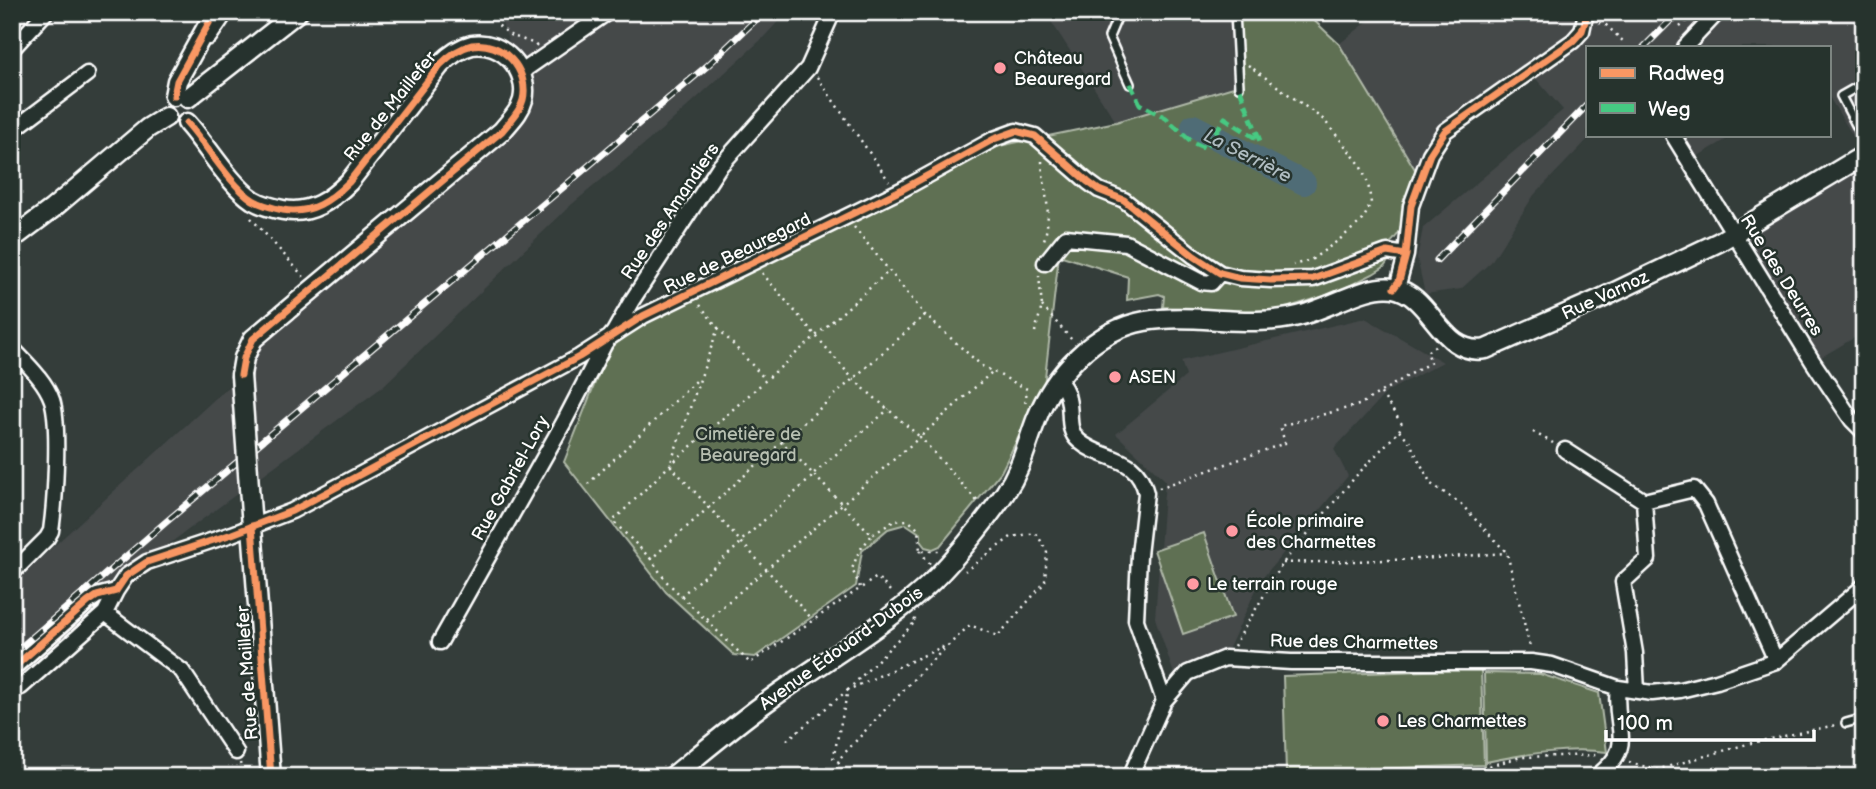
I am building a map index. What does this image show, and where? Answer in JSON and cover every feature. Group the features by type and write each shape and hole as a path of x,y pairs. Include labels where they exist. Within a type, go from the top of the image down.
{"street":[{"path":"12,49 46,12"},
{"path":"215,12 174,88 181,97 194,111 187,122 175,125 166,117 164,107 169,98 181,97 298,12"},
{"path":"187,62 197,55 226,12"},
{"path":"520,73 608,12"},
{"name":"Rue des Amandiers","path":"614,332 719,167 808,68 833,12"},
{"path":"1686,46 1718,12"},
{"path":"1394,288 1399,281 1406,255 1411,206 1430,154 1445,131 1573,41 1582,31 1586,15"},
{"name":"Rue de Maillefer","path":"187,122 251,199 265,206 292,212 316,208 333,198 349,182 440,65 454,52 471,45 488,45 502,51 514,61 524,89 518,113 502,131 253,339 244,358 241,375 271,777"},
{"path":"12,123 17,127 87,74"},
{"path":"12,239 148,128 166,117"},
{"name":"Rue de Beauregard","path":"116,591 126,576 147,562 232,534 304,504 579,357 614,332 643,316 897,192 994,139 1016,131 1035,136 1087,182 1124,200 1220,274"},
{"name":"Rue des Deurres","path":"1674,136 1813,362 1852,420 1864,432"},
{"name":"Rue Varnoz","path":"1394,288 1407,293 1422,305 1450,339 1466,349 1486,349 1600,299 1733,233 1864,155"},
{"path":"1045,263 1066,237 1126,243 1201,282 1210,283 1220,274 1261,279 1313,279 1387,252 1406,255"},
{"name":"Avenue Édouard-Dubois","path":"673,777 769,700 925,589 1005,492 1020,467 1036,421 1058,380 1074,360 1092,345 1112,333 1142,321 1275,320 1322,309 1368,289 1394,288"},
{"name":"Rue Gabriel-Lory","path":"440,642 564,422 595,359 614,332"},
{"path":"12,348 48,391 56,432 51,531 12,573"},
{"path":"1058,380 1068,398 1073,433 1080,442 1129,464 1144,482 1146,493 1139,555 1136,620 1164,701"},
{"path":"1565,450 1644,501 1693,489 1706,504 1776,662"},
{"path":"1637,691 1635,653 1623,582 1648,559 1644,501"},
{"name":"Rue des Charmettes","path":"1130,777 1164,701 1188,674 1224,658 1291,662 1531,662 1552,665 1618,688 1652,693 1680,690 1776,662 1864,586"},
{"path":"12,690 21,687 104,613 116,591"},
{"path":"12,669 88,602 97,596 116,591"},
{"path":"104,613 182,671 236,752"},
{"path":"1596,777 1620,751 1618,688"}],"lane":[{"path":"1116,12 1117,18 1110,37 1130,84"},
{"path":"1235,12 1239,87"},
{"path":"1864,83 1841,96 1864,139"},
{"path":"1846,723 1864,718"}],"path":[{"path":"498,12 498,25 510,35 535,44"},
{"path":"1681,27 1696,12"},
{"path":"1586,15 1606,25 1626,44"},
{"path":"1238,63 1250,66 1324,120 1359,163 1368,183 1371,203 1363,220 1311,260 1292,265"},
{"path":"814,72 897,192"},
{"path":"1035,332 1042,306 1039,277 1045,263 1042,254 1049,224 1049,205 1042,167 1043,143"},
{"path":"247,213 303,278 310,272"},
{"path":"853,225 925,315 982,366 1027,389 1023,415"},
{"path":"760,271 853,379 920,437 981,504"},
{"path":"889,271 670,465 613,521 651,559 666,581 750,663 877,577 898,599"},
{"path":"697,301 718,328 766,379"},
{"path":"1042,306 1077,346"},
{"path":"651,559 925,315"},
{"path":"670,465 718,328"},
{"path":"1146,493 1285,443 1280,426 1359,405 1431,362 1427,352 1436,345 1433,341"},
{"path":"707,621 993,372"},
{"path":"588,484 699,379"},
{"path":"1229,658 1283,563 1356,476 1399,431 1402,424 1380,393"},
{"path":"681,596 813,474 889,409"},
{"path":"1399,431 1408,439 1431,484 1460,503 1507,553 1522,620 1533,654 1531,662"},
{"path":"1534,432 1565,450"},
{"path":"782,442 872,535"},
{"path":"670,465 813,620"},
{"path":"861,588 852,569 859,551 872,535 894,521 908,520 918,529 920,551 944,551"},
{"path":"835,777 840,758 970,625 998,635 1045,582 1046,551 1036,533 1011,537 956,578"},
{"path":"1283,563 1420,559 1507,553"},
{"path":"787,740 848,690 916,621 912,615"},
{"path":"848,690 942,647 944,650"},
{"path":"839,762 833,759 848,690"},
{"path":"1449,777 1521,757 1598,754 1617,757 1656,770 1751,743 1846,723"}],"shaded area":[{"path":"498,12 787,12 762,39 665,127 571,205 381,388 154,555 12,669 12,586 241,375 244,358 518,113 520,73"},
{"path":"1045,12 1239,12 1237,86 1116,122"},
{"path":"1380,12 1864,12 1864,154 1830,99 1830,46 1586,46 1586,136 1591,136 1534,195 1491,262 1461,289 1425,294 1417,258 1423,228 1563,110 1537,80 1538,67 1445,131 1416,171 1339,44"},
{"path":"1674,136 1732,136 1688,162"},
{"path":"1864,155 1864,332 1813,362 1733,233"},
{"name":"École primaire des Charmettes","path":"1365,318 1443,362 1388,391 1334,449 1348,476 1260,581 1228,650 1174,674 1155,618 1165,480 1116,434 1186,376 1181,361"}],"green space":[{"name":"Cimetière de Beauregard","path":"1239,12 1305,12 1339,44 1416,171 1405,221 1388,245 1391,257 1384,267 1337,292 1270,313 1163,307 1164,296 1159,294 1127,300 1128,277 1059,255 1044,386 1001,472 940,546 933,549 925,547 921,542 921,534 906,524 888,529 862,551 856,586 755,657 734,655 666,592 564,462 608,350 645,322 999,146 1116,122 1237,86"},
{"name":"Le terrain rouge","path":"1204,533 1233,617 1183,634 1154,550"},
{"name":"Les Charmettes","path":"1481,669 1484,765 1286,772 1283,676"},
{"path":"1484,673 1540,674 1599,693 1607,752 1546,752 1486,762"}],"waterway":[{"name":"La Serrière","path":"1193,126 1304,183"}],"railway":[{"path":"12,655 707,66 764,12"},
{"path":"1645,46 1679,12"},
{"path":"1437,260 1586,106"}],"marked path":[{"path":"1130,84 1140,104 1166,118 1192,142 1205,148 1225,118 1260,141 1239,87"}],"cycle path":[{"path":"174,96 177,81 215,12"},
{"path":"1394,288 1399,281 1406,255 1411,206 1430,154 1445,131 1573,41 1582,31 1586,18"},
{"path":"187,123 227,175 253,200 279,209 303,210 320,205 349,182 440,65 459,50 472,45 494,47 511,59 522,78 522,104 502,131 253,339 244,358 241,375"},
{"path":"12,669 88,602 97,596 116,591 126,576 147,562 292,511 579,357 643,316 903,189 994,139 1016,131 1035,136 1088,182 1099,190 1124,200 1194,256 1220,273 1240,278 1313,279 1387,252 1406,255"},
{"path":"252,526 271,777"}],"place":[{"name":"Château Beauregard","path":"1000,68"},
{"name":"ASEN","path":"1115,377"},
{"name":"École primaire des Charmettes","path":"1232,531"},
{"name":"Le terrain rouge","path":"1193,584"},
{"name":"Les Charmettes","path":"1383,721"}]}
